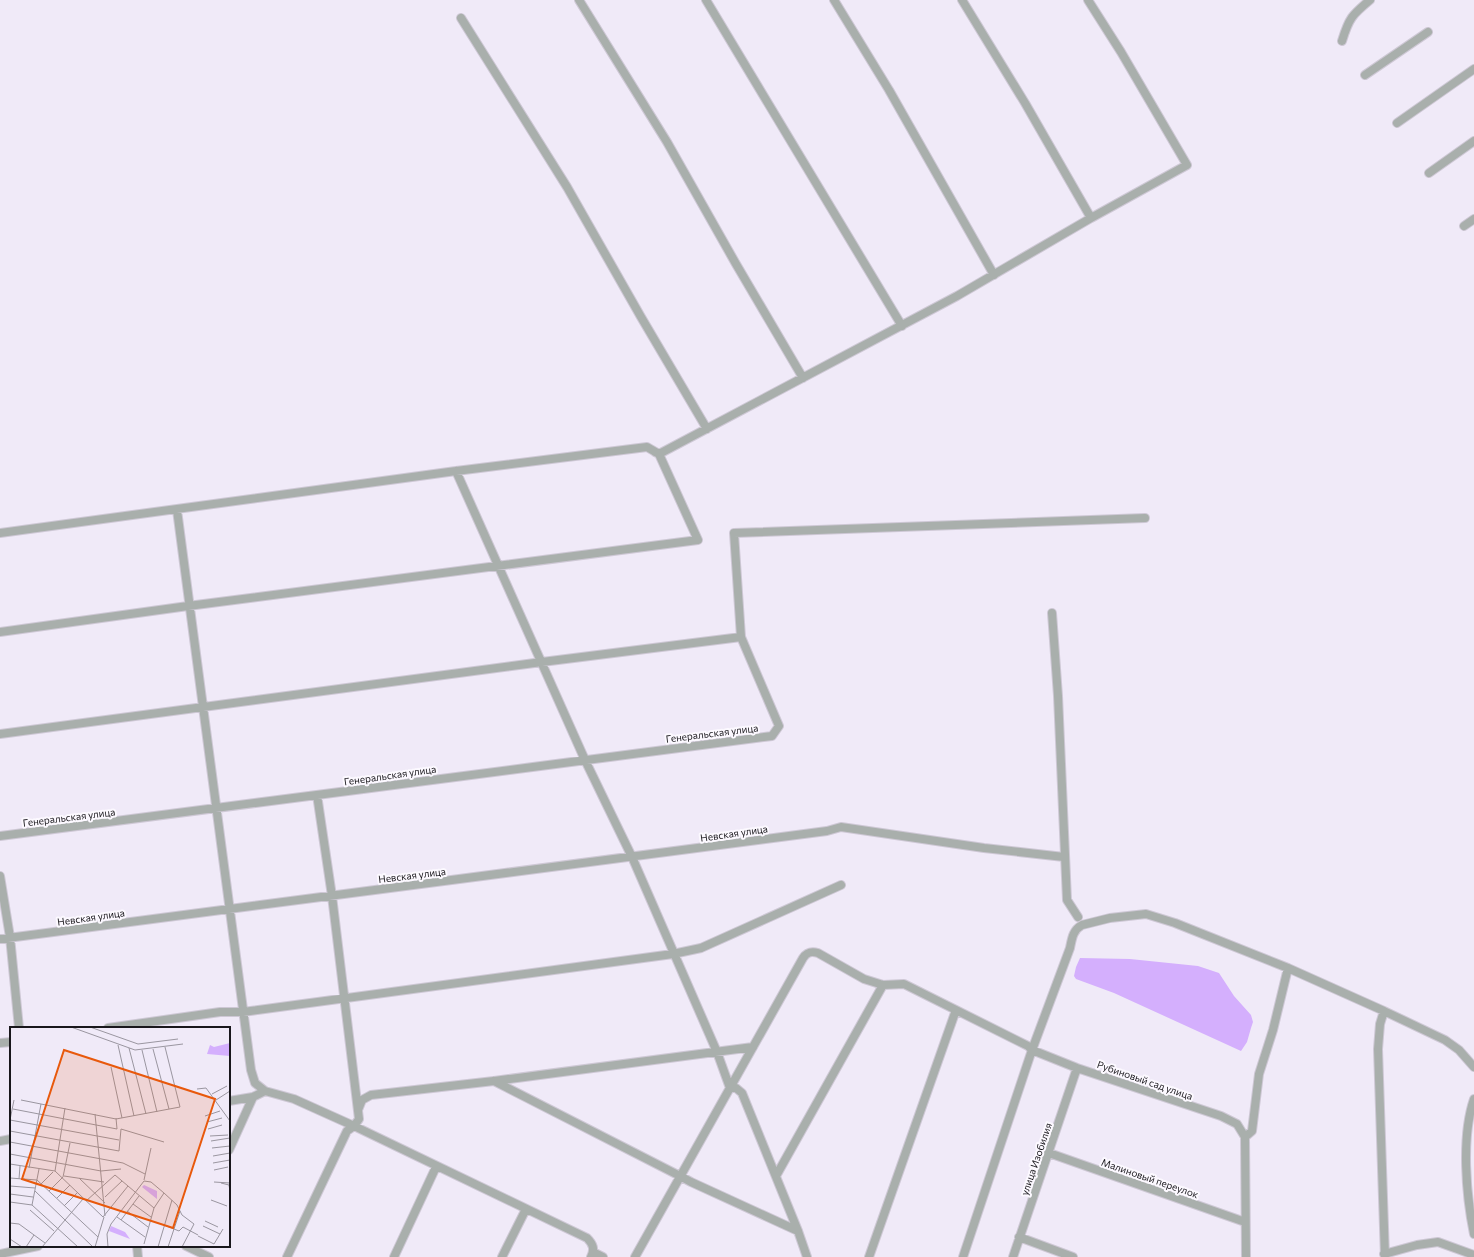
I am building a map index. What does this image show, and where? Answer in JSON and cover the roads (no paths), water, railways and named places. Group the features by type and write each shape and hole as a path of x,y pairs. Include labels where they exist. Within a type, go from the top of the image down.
{"street":[{"path":"579,0 667,142 803,378"},
{"path":"706,0 902,326"},
{"path":"834,0 889,90 994,275"},
{"path":"962,0 1025,103 1091,218"},
{"path":"659,454 902,326 1187,165 1121,52 1088,0"},
{"path":"1342,41 1347,25 1354,13 1370,0"},
{"path":"461,18 567,187 641,317 707,428"},
{"path":"1365,75 1428,32"},
{"path":"1397,123 1474,69"},
{"path":"1429,173 1474,141"},
{"path":"1464,226 1474,219"},
{"path":"0,533 456,471 647,447 659,454 698,540 188,606 0,632"},
{"path":"456,471 585,760 632,857 717,1052 730,1088"},
{"path":"177,510 188,606 243,1012 251,1070 255,1083 265,1091 294,1099 354,1126 588,1238 594,1247 592,1255 603,1257"},
{"path":"0,734 741,637 734,534 1145,518"},
{"path":"1052,613 1058,696 1067,900 1078,917"},
{"name":"Генеральская улица","path":"0,836 772,736 779,726 741,637"},
{"path":"287,1257 347,1131 354,1126 358,1119 332,896 317,795"},
{"name":"Невская улица","path":"0,939 229,908 632,857 827,831 841,827 970,846 1064,857"},
{"path":"0,876 10,937 19,1027"},
{"path":"115,1027 220,1012 243,1012 673,954 701,948 841,885"},
{"path":"963,1257 1032,1050 1070,948 1073,934 1078,927 1088,923 1110,918 1146,914 1175,923 1288,968 1445,1040 1459,1050 1474,1067"},
{"path":"635,1257 752,1047 806,954 812,952 818,953 864,979 883,985 776,1176"},
{"path":"1246,1257 1245,1137 1252,1131 1259,1074 1273,1030 1288,968"},
{"name":"Рубиновый сад улица","path":"883,985 904,984 1028,1046 1032,1050 1077,1068 1221,1116 1237,1124 1245,1137"},
{"path":"869,1257 956,1010"},
{"path":"1384,1011 1380,1024 1378,1049 1385,1256 1417,1245 1438,1242 1474,1255"},
{"path":"0,1043 10,1042"},
{"path":"358,1110 362,1100 371,1095 494,1081 752,1047"},
{"name":"улица Изобилия","path":"1012,1257 1077,1068"},
{"path":"494,1081 691,1182 798,1230"},
{"path":"730,1088 736,1088 742,1093 798,1230 807,1257"},
{"path":"230,1101 253,1097 265,1091"},
{"path":"230,1148 253,1097"},
{"path":"1474,1099 1469,1116 1466,1172 1474,1234"},
{"path":"0,1141 10,1139"},
{"name":"Малиновый переулок","path":"1048,1153 1245,1222"},
{"path":"394,1257 436,1166"},
{"path":"502,1257 526,1209"},
{"path":"1019,1238 1073,1257"},
{"path":"0,1254 33,1247"},
{"path":"137,1247 138,1257"},
{"path":"188,1247 210,1257"}]}
